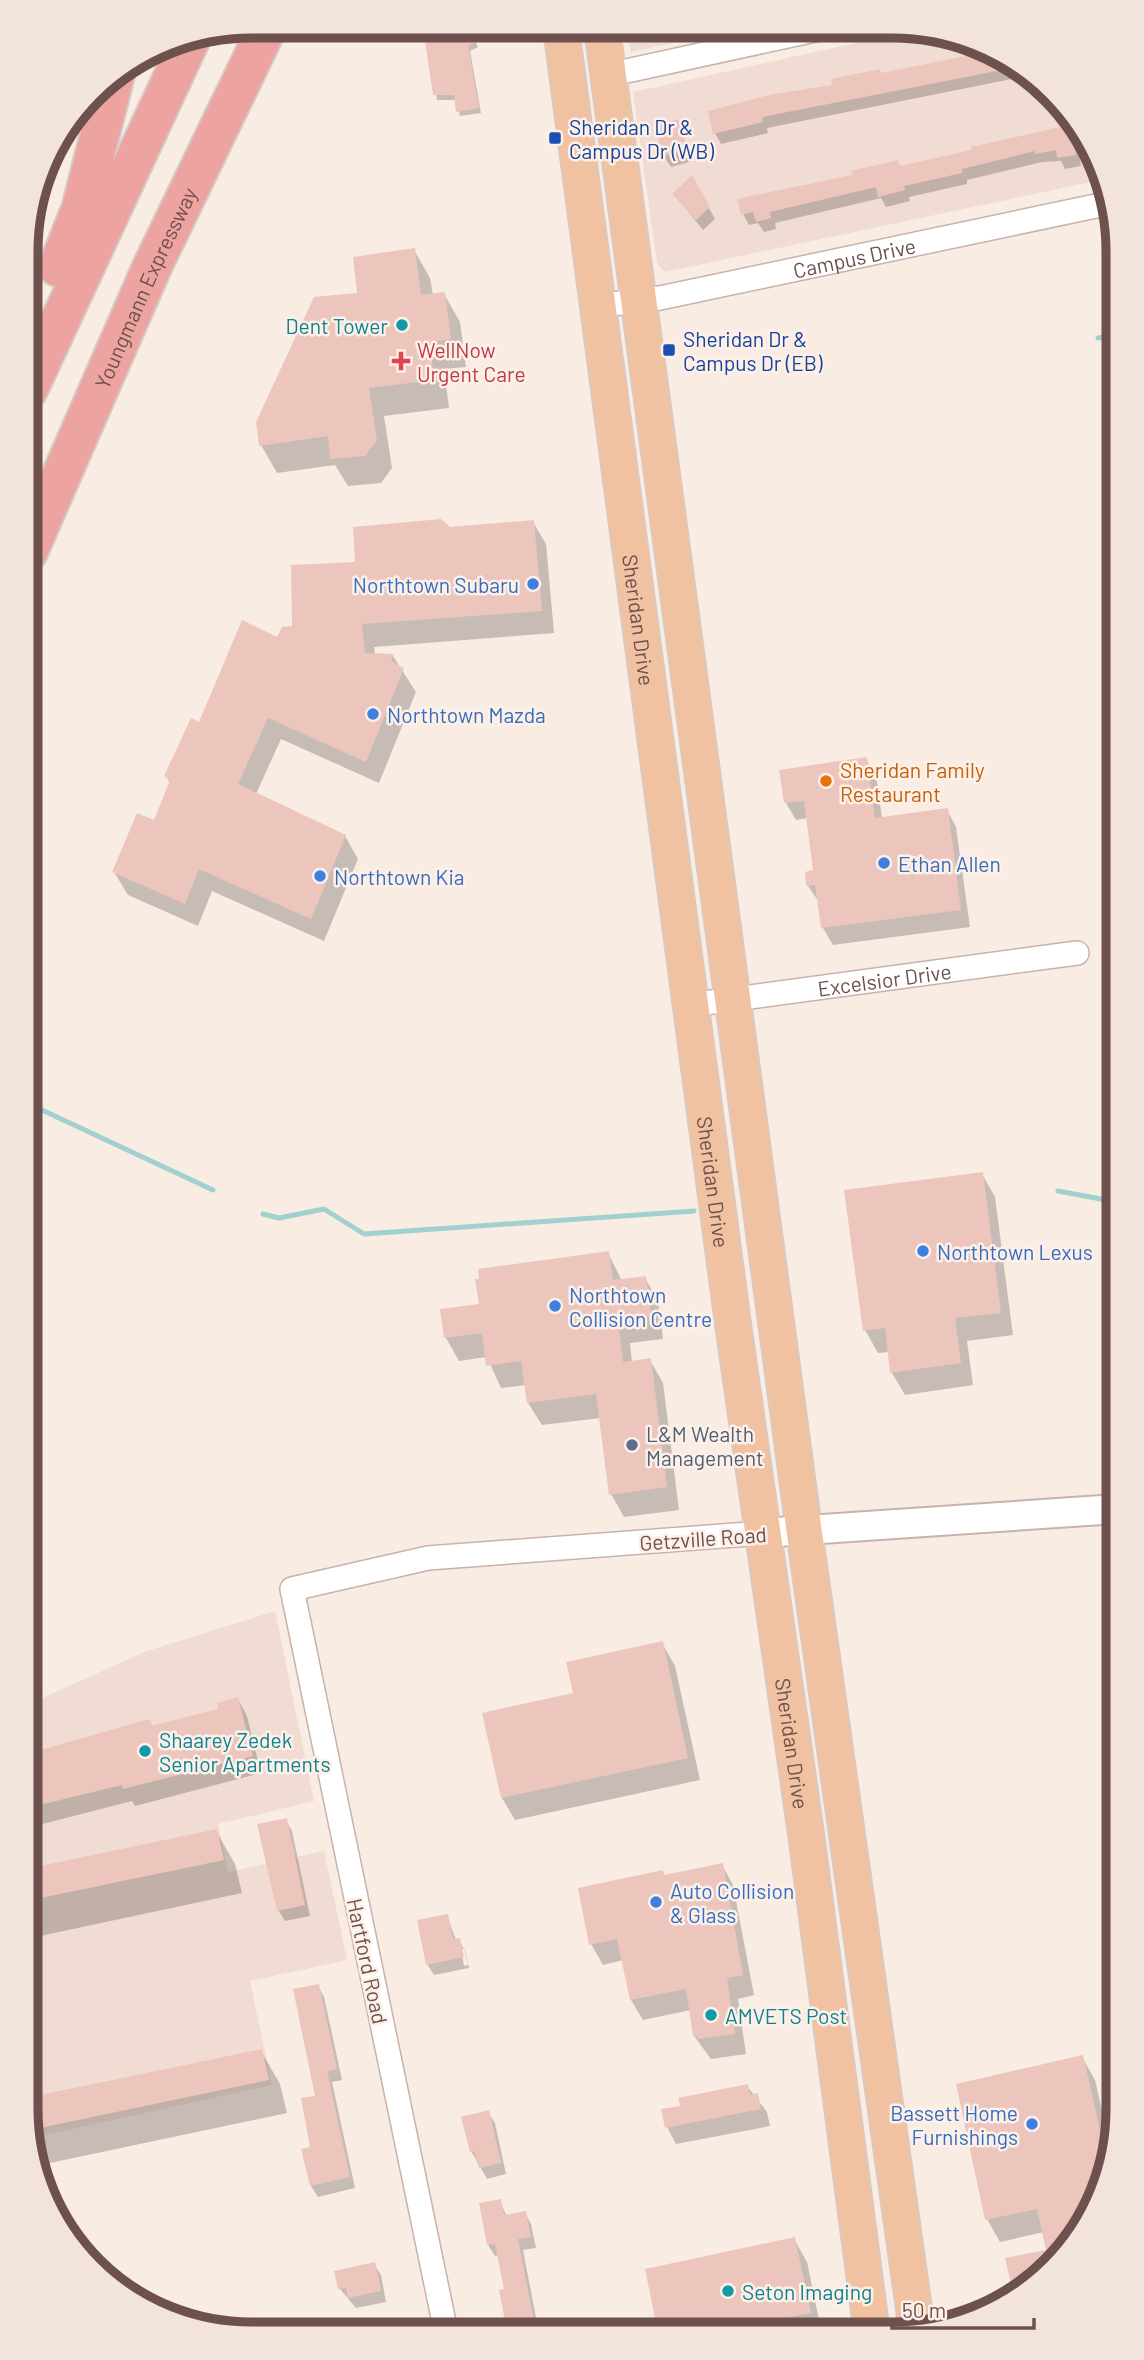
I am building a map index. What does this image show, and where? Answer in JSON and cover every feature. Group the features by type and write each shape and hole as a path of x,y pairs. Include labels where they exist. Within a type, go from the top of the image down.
{"highway":[{"name":"Youngmann Expressway","path":"39,527 152,267 262,38"},
{"path":"39,366 186,50"},
{"path":"39,318 81,209 110,93"}],"main road":[{"name":"Sheridan Drive","path":"562,38 690,1005 870,2322"},
{"name":"Sheridan Drive","path":"603,38 804,1530 915,2320"}],"street":[{"path":"608,75 779,38"},
{"name":"Campus Drive","path":"597,306 638,301 1100,205"},
{"name":"Excelsior Drive","path":"690,1005 1077,953"},
{"name":"Getzville Road","path":"292,1589 428,1558 1105,1510"},
{"name":"Hartford Road","path":"292,1589 444,2322"}],"shaded area":[{"path":"629,38 696,38 631,52"},
{"path":"879,38 920,40 961,50 986,61 1011,74 1033,91 1070,133 1093,181 665,272 657,263 633,92"},
{"path":"275,1611 314,1801 218,1824 228,1872 324,1851 347,1960 250,1981 272,2085 41,2136 38,2108 38,1700 144,1652"}],"building":[{"path":"425,38 474,38 476,42 468,46 479,108 456,112 454,95 433,95"},
{"path":"972,55 1003,70 762,117 763,122 713,134 708,111 769,95 832,85 831,79 880,69 881,73"},
{"path":"679,119 687,150 663,156 655,125"},
{"path":"1065,126 1075,142 1076,155 1057,158 1056,150 1035,154 1035,151 962,169 962,173 904,186 905,190 878,197 876,187 770,212 771,218 756,222 753,212 741,215 737,199 852,175 851,171 898,160 900,166 971,150 971,147"},
{"path":"692,175 710,207 696,220 672,194"},
{"path":"415,248 421,295 445,292 451,339 430,342 434,380 369,388 377,440 365,456 330,459 328,436 259,446 256,422 314,297 357,293 353,257"},
{"path":"441,519 450,527 534,520 542,611 362,624 365,653 394,654 391,661 404,668 366,762 268,718 238,784 346,835 311,919 199,869 185,904 112,872 137,813 154,820 170,780 164,776 191,718 199,722 242,620 277,637 282,627 292,626 291,565 355,562 353,527"},
{"name":"Ethan Allen","path":"867,757 875,818 948,808 961,910 821,928 815,885 806,886 805,872 813,870 804,801 784,803 779,770"},
{"name":"Northtown Lexus","path":"983,1172 1001,1313 955,1318 961,1363 890,1373 885,1328 863,1331 844,1190"},
{"path":"609,1251 613,1280 646,1276 651,1316 618,1320 623,1362 651,1358 667,1487 609,1495 596,1394 527,1403 521,1361 486,1366 482,1333 444,1338 440,1309 479,1304 475,1279 479,1279 478,1269"},
{"path":"663,1641 688,1758 501,1798 482,1713 573,1693 566,1662"},
{"name":"Shaarey Zedek Senior Apartments","path":"238,1697 253,1756 123,1789 122,1785 38,1805 38,1751 149,1719 151,1726 218,1709 217,1703"},
{"path":"287,1818 305,1905 277,1911 257,1824"},
{"path":"217,1829 224,1860 38,1898 38,1866"},
{"path":"723,1863 743,1975 727,1978 735,2034 697,2039 697,2036 693,2036 686,1989 630,2000 617,1939 589,1945 578,1888 663,1870 664,1875"},
{"path":"448,1914 453,1939 460,1938 464,1957 426,1965 417,1920"},
{"path":"319,1984 337,2069 327,2071 350,2177 310,2186 301,2149 310,2147 301,2098 315,2096 293,1989"},
{"path":"262,2049 269,2080 40,2128 38,2096"},
{"name":"Bassett Home Furnishings","path":"1083,2055 1103,2142 1098,2163 1077,2215 1061,2238 1043,2259 1011,2286 1005,2258 1046,2250 1037,2209 985,2220 956,2084"},
{"path":"748,2084 750,2095 758,2093 761,2109 665,2128 661,2109 680,2106 678,2098"},
{"path":"489,2110 501,2163 479,2168 474,2151 470,2152 461,2117"},
{"path":"501,2199 504,2215 526,2211 531,2237 518,2239 534,2321 505,2322 499,2290 504,2289 495,2244 487,2245 479,2203"},
{"name":"Seton Imaging","path":"795,2237 811,2313 764,2322 730,2322 729,2317 707,2322 656,2322 645,2269"},
{"path":"375,2262 381,2291 348,2298 346,2288 338,2289 334,2271"}],"waterway":[{"path":"1098,338 1106,336"},
{"path":"39,1108 213,1190"},
{"path":"1058,1191 1105,1200"},
{"path":"263,1214 279,1218 324,1209 364,1234 694,1211"}],"place":[{"name":"Sheridan Dr & Campus Dr (WB)","path":"555,138"},
{"name":"Dent Tower","path":"402,325"},
{"name":"Sheridan Dr & Campus Dr (EB)","path":"669,350"},
{"name":"WellNow Urgent Care","path":"401,361"},
{"name":"Northtown Subaru","path":"533,584"},
{"name":"Northtown Mazda","path":"373,714"},
{"name":"Sheridan Family Restaurant","path":"826,781"},
{"name":"Ethan Allen","path":"884,863"},
{"name":"Northtown Kia","path":"320,876"},
{"name":"Northtown Lexus","path":"923,1251"},
{"name":"Northtown Collision Centre","path":"555,1306"},
{"name":"L&M Wealth Management","path":"632,1445"},
{"name":"Shaarey Zedek Senior Apartments","path":"145,1751"},
{"name":"Auto Collision & Glass","path":"656,1902"},
{"name":"AMVETS Post","path":"711,2015"},
{"name":"Bassett Home Furnishings","path":"1032,2124"},
{"name":"Seton Imaging","path":"728,2291"}]}
